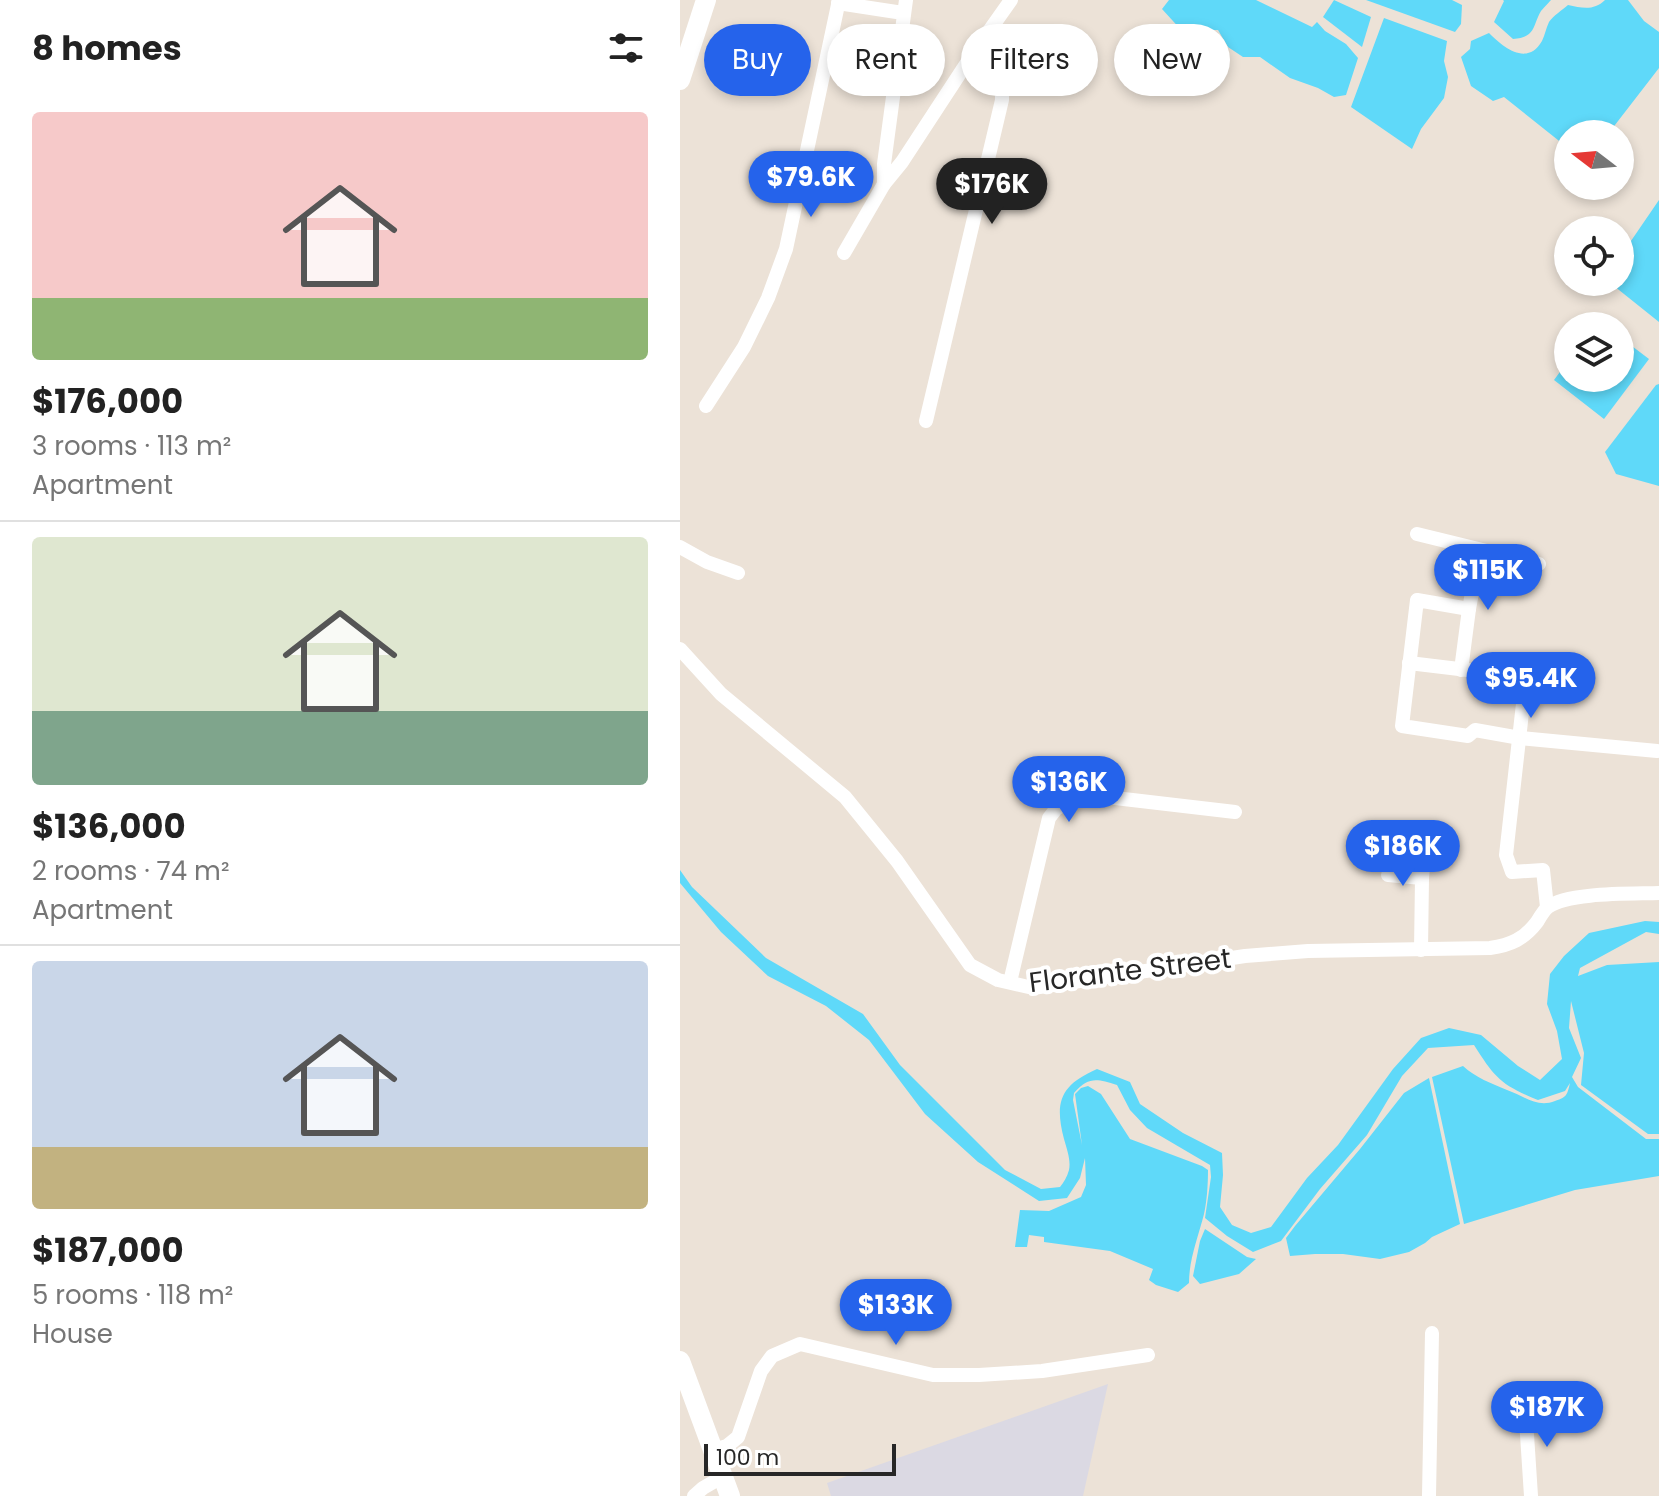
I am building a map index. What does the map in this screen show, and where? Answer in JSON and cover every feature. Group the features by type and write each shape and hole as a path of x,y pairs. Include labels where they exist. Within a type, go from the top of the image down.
{"main road":[{"path":"680,80 688,31 706,0"},
{"path":"680,1361 726,1486"}],"street":[{"path":"994,24 1011,0"},
{"path":"706,406 744,347 768,298 786,249 838,2 904,7 884,184"},
{"path":"844,253 884,184 961,72"},
{"path":"926,421 1002,96"},
{"path":"1417,534 1539,564"},
{"path":"680,547 707,562 738,573"},
{"path":"1461,670 1480,550"},
{"path":"1469,609 1417,600 1402,726 1468,736 1475,730 1520,738 1657,751"},
{"name":"Florante Street","path":"680,649 721,694 845,797 897,861 970,965 998,980 1033,988 1245,956 1308,951 1506,946 1526,935 1547,907"},
{"path":"1409,663 1526,677 1506,855 1512,872 1543,870 1547,907 1576,898 1659,893"},
{"path":"1010,982 1049,818 1056,809 1081,794 1235,812"},
{"path":"1421,950 1426,829"},
{"path":"1388,875 1422,878"},
{"path":"1429,1496 1432,1333"},
{"path":"713,1450 727,1446 738,1437 761,1371 772,1356 800,1344 933,1375 1042,1371 1148,1355"},
{"path":"1525,1404 1531,1496"},
{"path":"694,1496 703,1488 726,1486"}],"shaded area":[{"path":"1108,1384 1083,1496 831,1496 827,1483"}],"water":[{"path":"1169,0 1256,0 1312,27 1317,22 1346,44 1358,58 1346,95 1334,97 1290,78 1260,57 1243,57 1230,48 1230,24 1176,24 1162,9"},
{"path":"1334,0 1371,17 1362,47 1323,17"},
{"path":"1366,0 1452,0 1462,5 1461,24 1455,32"},
{"path":"1503,0 1551,0 1541,11 1530,33 1513,39 1494,22"},
{"path":"1605,0 1628,0 1644,21 1659,32 1659,68 1619,120 1554,120 1554,137 1504,97 1493,101 1471,86 1461,57 1470,49 1471,41 1489,33 1508,49 1529,53 1542,41 1551,20 1568,5 1583,8"},
{"path":"1384,18 1447,41 1444,61 1448,77 1444,98 1421,129 1412,149 1351,107"},
{"path":"1659,200 1659,322 1626,296 1634,296 1634,237"},
{"path":"1634,348 1649,359 1634,379"},
{"path":"1659,384 1659,486 1616,474 1605,452"},
{"path":"1569,392 1624,392 1604,419"},
{"path":"680,870 692,887 766,958 863,1014 900,1065 1005,1170 1041,1189 1060,1187 1069,1166 1061,1126 1063,1096 1075,1081 1097,1069 1130,1082 1140,1104 1183,1133 1222,1153 1220,1207 1232,1225 1251,1233 1271,1227 1307,1178 1338,1145 1393,1069 1421,1038 1449,1028 1481,1035 1540,1080 1562,1059 1557,1031 1547,1004 1550,974 1589,933 1645,921 1659,922 1659,934 1646,932 1580,968 1578,976 1607,965 1659,962 1659,1134 1648,1134 1581,1085 1584,1053 1571,1001 1569,1028 1581,1058 1572,1077 1578,1087 1646,1139 1659,1139 1659,1176 1575,1190 1464,1224 1432,1077 1463,1066 1489,1082 1542,1103 1564,1097 1570,1083 1565,1091 1538,1100 1500,1079 1474,1045 1428,1048 1402,1076 1367,1135 1320,1189 1281,1241 1253,1252 1205,1218 1210,1165 1147,1128 1130,1110 1117,1085 1094,1080 1074,1093 1082,1145 1075,1094 1088,1086 1101,1094 1130,1139 1208,1170 1205,1209 1192,1257 1189,1283 1178,1292 1149,1280 1153,1269 1110,1251 1044,1242 1044,1237 1029,1235 1027,1247 1015,1247 1020,1210 1049,1211 1081,1197 1086,1185 1085,1158 1080,1178 1067,1198 1039,1201 978,1162 925,1114 869,1040 826,1006 768,976 721,932 680,883"},
{"path":"1429,1078 1460,1224 1409,1252 1380,1259 1343,1254 1290,1256 1286,1238 1295,1226 1404,1093"},
{"path":"1205,1229 1247,1257 1256,1259 1239,1274 1200,1284 1193,1276"}]}
